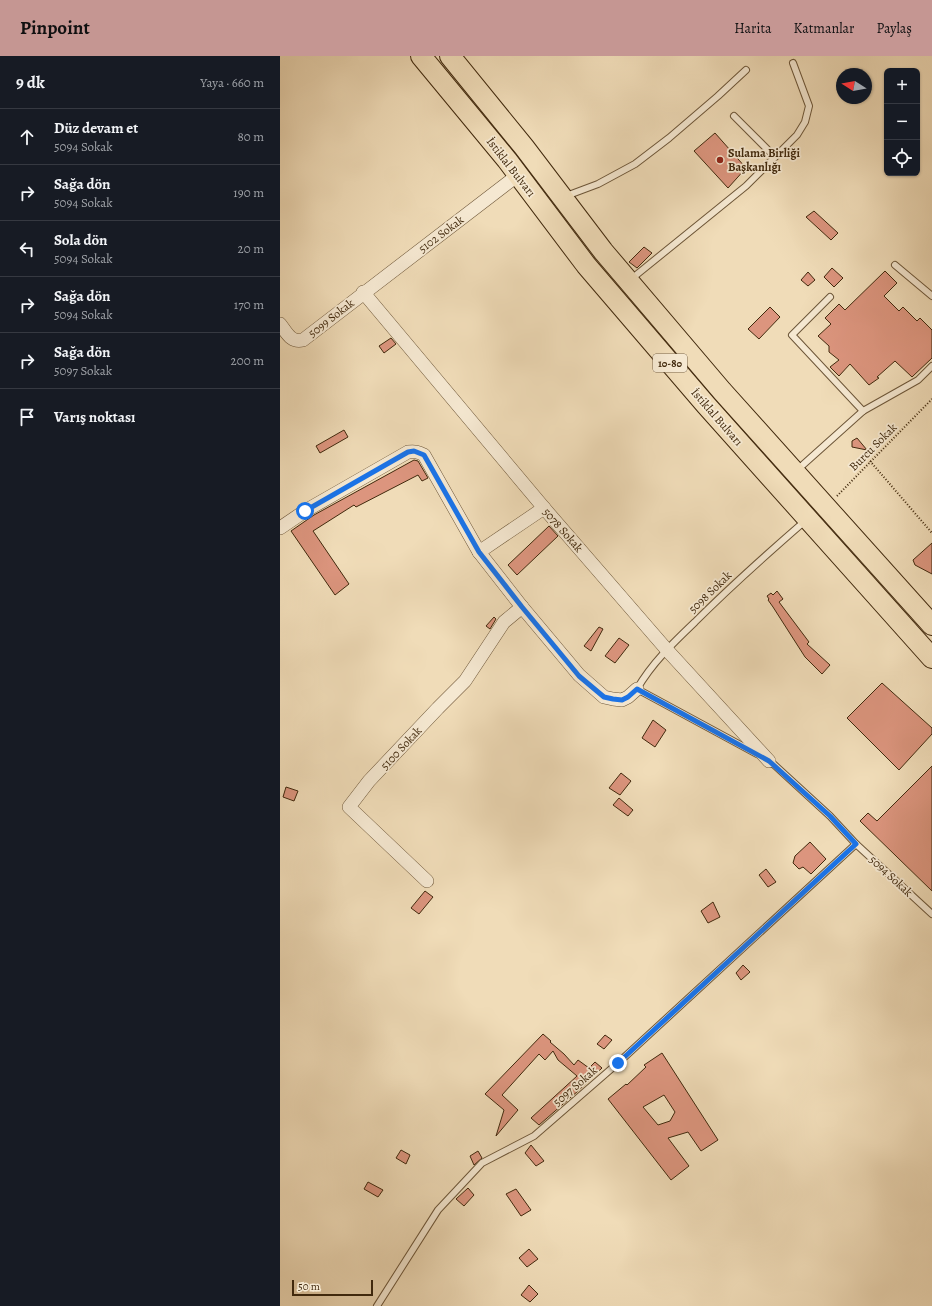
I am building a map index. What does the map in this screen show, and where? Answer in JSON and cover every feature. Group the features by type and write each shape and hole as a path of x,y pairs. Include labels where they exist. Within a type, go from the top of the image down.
{"main road":[{"name":"İstiklal Bulvarı","path":"422,56 518,175 586,264 706,405 932,658"},
{"name":"İstiklal Bulvarı","path":"450,56 524,147 603,251 722,391 932,625"}],"street":[{"name":"5102 Sokak","path":"364,292 518,175"},
{"name":"5099 Sokak","path":"280,324 292,339 298,341 304,340 364,292"},
{"name":"5078 Sokak","path":"364,292 544,508 667,650 769,761"},
{"path":"280,528 305,511 408,452 414,451 424,455 479,552 579,676 604,697 622,700 637,689"},
{"path":"479,552 544,508"},
{"name":"5100 Sokak","path":"427,881 349,807 369,781 465,681 504,622 522,607"}],"lane":[{"path":"629,281 746,186 797,135 805,122 809,106 793,63"},
{"path":"563,198 598,184 635,164 669,138 746,70"},
{"path":"734,116 775,157"},
{"path":"895,265 932,296"},
{"path":"830,297 792,336 863,411"},
{"path":"795,472 863,411 918,380 932,366"},
{"name":"5098 Sokak","path":"637,689 647,672 719,598 807,519"},
{"name":"5094 Sokak","path":"637,689 769,761 830,816 856,844 932,914"},
{"name":"5097 Sokak","path":"377,1306 438,1210 482,1163 534,1136 618,1063 856,844"}],"path":[{"name":"Burcu Sokak","path":"826,506 932,399"},
{"path":"870,461 932,533"}],"building":[{"name":"Sulama Birliği Başkanlığı","path":"715,133 746,168 728,188 694,151"},
{"path":"814,211 838,233 831,240 806,217"},
{"path":"644,247 652,253 637,268 629,262"},
{"path":"832,268 843,278 834,287 824,277"},
{"path":"885,271 897,283 884,296 899,311 903,307 917,321 920,318 932,330 932,358 912,377 895,361 877,377 879,378 869,385 850,364 839,376 830,367 839,360 829,352 829,346 818,336 831,324 825,318 839,304 845,310"},
{"path":"808,272 815,280 808,286 801,280"},
{"path":"770,307 780,317 759,339 748,329"},
{"path":"391,338 396,344 384,353 379,346"},
{"path":"344,430 348,437 320,453 316,446"},
{"path":"857,438 867,450 852,447 852,441"},
{"path":"414,460 418,461 428,478 422,481 418,475 356,507 354,505 313,531 349,584 335,595 291,531 314,515"},
{"path":"549,526 558,536 517,575 508,565"},
{"path":"932,543 932,574 915,565 913,560"},
{"path":"777,591 783,599 779,602 809,642 807,644 830,665 822,674 805,657 768,600 769,599 767,596 771,593 773,595"},
{"path":"494,617 496,619 490,629 486,626"},
{"path":"599,627 603,629 591,651 584,646"},
{"path":"619,638 629,645 615,663 605,656"},
{"path":"882,683 932,728 932,734 899,770 847,718"},
{"path":"653,720 666,730 655,747 642,738"},
{"path":"932,766 932,891 860,821 868,813 877,821"},
{"path":"621,773 631,781 620,795 609,788"},
{"path":"286,787 298,791 294,801 283,797"},
{"path":"619,798 633,810 628,816 613,805"},
{"path":"810,842 826,859 811,874 803,867 799,869 793,863 795,856"},
{"path":"766,869 776,882 768,887 759,875"},
{"path":"425,891 433,897 419,914 411,908"},
{"path":"713,902 720,917 708,923 701,911"},
{"path":"743,965 750,972 741,980 736,973"},
{"path":"543,1034 574,1065 578,1060 589,1068 595,1062 602,1068 539,1125 531,1118 577,1076 558,1060 553,1051 545,1060 539,1054 502,1095 518,1110 496,1136 504,1110 485,1094"},
{"path":"605,1035 612,1040 604,1049 597,1044"},
{"path":"662,1053 718,1140 701,1151 688,1132 668,1138 689,1166 671,1180 608,1099 626,1084 627,1085 646,1067 644,1065","holes":["664,1095 675,1112 670,1121 658,1125 643,1107"]},
{"path":"531,1145 544,1161 536,1166 525,1153"},
{"path":"401,1150 410,1155 406,1164 396,1158"},
{"path":"478,1151 482,1158 474,1165 470,1156"},
{"path":"368,1182 383,1190 378,1197 364,1189"},
{"path":"468,1188 474,1195 464,1206 456,1199"},
{"path":"516,1189 531,1210 521,1216 506,1194"},
{"path":"529,1249 538,1259 527,1267 519,1258"},
{"path":"529,1285 538,1294 530,1302 521,1295"}],"place":[{"name":"Sulama Birliği Başkanlığı","path":"720,160"}],"route":[{"path":"305,511 408,452 414,451 424,455 479,552 579,676 604,697 622,700 637,689 769,761 830,816 856,844 618,1063"}]}
